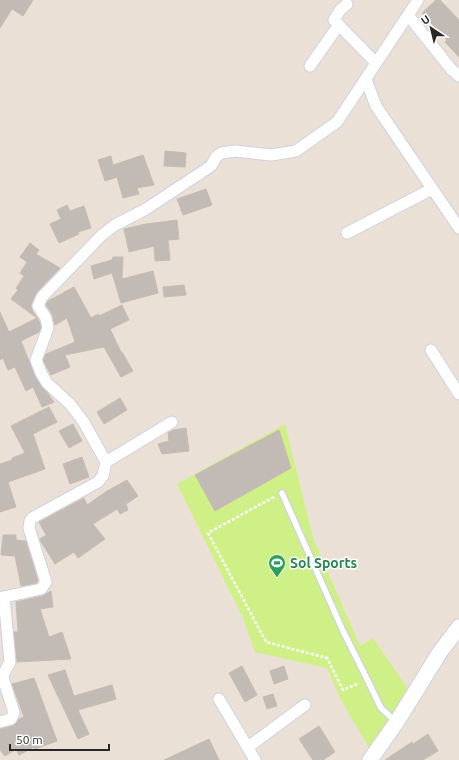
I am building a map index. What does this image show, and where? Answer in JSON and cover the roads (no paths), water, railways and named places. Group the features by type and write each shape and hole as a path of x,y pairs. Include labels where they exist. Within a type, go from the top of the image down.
{"street":[{"path":"0,722 11,719 14,713 3,678 10,662 2,598 41,589 46,582 29,528 30,521 32,518 98,482 103,476 106,462 83,421 70,404 47,383 41,373 36,360 48,328 46,318 38,306 49,288 101,236 115,225 146,209 211,166 216,157 221,153 235,151 271,155 296,151 337,122 418,0"},
{"path":"347,4 340,10 334,20 338,26 376,63"},
{"path":"408,15 451,69 459,76"},
{"path":"310,66 338,26"},
{"path":"366,80 376,106 459,228"},
{"path":"348,233 432,189"},
{"path":"431,350 459,394"},
{"path":"106,462 172,422"},
{"path":"370,760 396,723 440,652 459,627"},
{"path":"219,698 255,760"},
{"path":"248,747 305,705"}],"lane":[{"path":"282,493 343,631 381,708 396,723"}],"place":[{"name":"Sol Sports","path":"277,578"}]}
